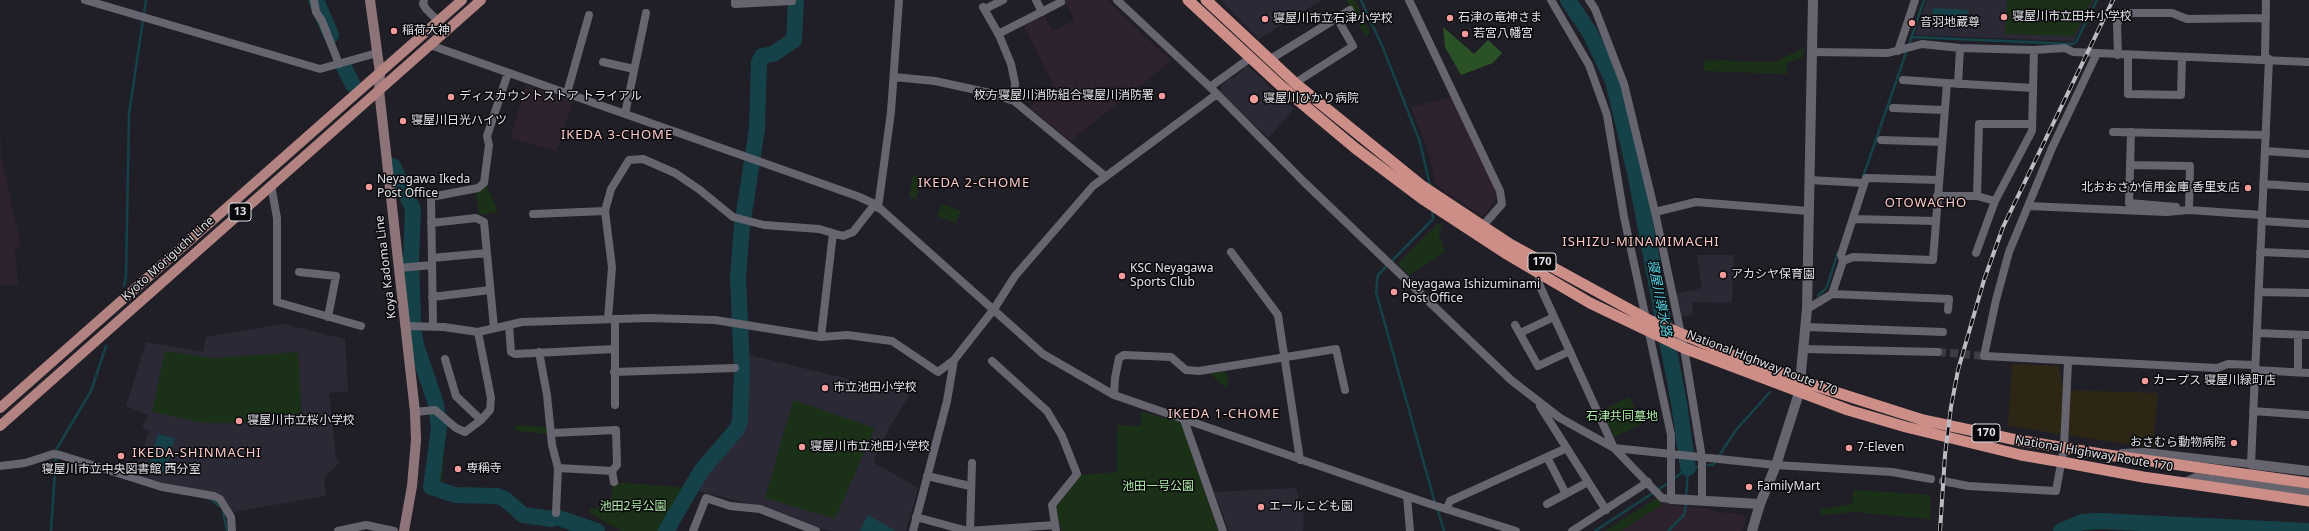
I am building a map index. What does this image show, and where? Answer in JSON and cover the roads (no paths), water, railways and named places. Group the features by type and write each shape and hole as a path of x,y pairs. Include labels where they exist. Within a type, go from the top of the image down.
{"highway":[{"name":"National Highway Route 170","path":"1188,0 1250,58 1355,148 1442,212 1540,274 1590,303 1649,325 1679,333 1800,381 1923,420 2012,439 2101,454 2309,483"},
{"name":"National Highway Route 170","path":"1206,0 1295,83 1421,185 1510,244 1649,325 1682,347 1799,393 1848,410 1906,427 2021,455 2182,483 2309,500"}],"main road":[{"name":"Koya Kadoma Line","path":"370,0 380,73 379,90 406,267 406,326 415,412 416,440 412,486 404,531"},
{"name":"Kyoto Moriguchi Line","path":"0,408 462,0"},
{"name":"Kyoto Moriguchi Line","path":"0,426 481,0"}],"street":[{"path":"85,0 320,69 377,53"},
{"path":"314,0 316,12 322,21 339,64"},
{"path":"424,0 423,4 426,9 438,21"},
{"path":"735,0 735,4 792,1"},
{"path":"615,405 612,267 605,211 611,189 629,160 636,158 649,161 675,173 700,190 727,213 743,220 764,225 819,229 843,236 853,232 877,206 894,77 898,0"},
{"path":"1003,0 984,8 998,34 1014,75 1014,101"},
{"path":"1036,0 1042,12"},
{"path":"1117,0 1210,87 1304,182 1511,380 1537,402 1560,418 1614,448 1662,498 1672,496 1700,501 1760,504"},
{"path":"1410,0 1500,191 1502,204 1476,234"},
{"path":"1552,0 1589,65 1607,115 1624,217 1672,435 1674,456 1672,496"},
{"path":"1589,0 1595,9 1624,84 1655,212 1703,458 1700,501"},
{"path":"1752,531 1760,504 1776,465 1799,393 1807,309 1813,0"},
{"path":"1904,49 1915,0"},
{"path":"2251,464 2266,135 2266,0"},
{"path":"998,34 1061,2"},
{"path":"1270,60 1350,10"},
{"path":"625,114 646,13"},
{"path":"2118,55 2118,24 2123,13 2172,13 2187,19 2266,18"},
{"path":"567,93 589,15"},
{"path":"1295,83 1353,46 1337,18"},
{"path":"1811,52 1888,53 1922,44 1960,48 2034,50 2065,48 2073,52 2118,55 2267,59 2309,62"},
{"path":"430,45 857,196 877,206 1043,354 1114,395 1427,503 1516,531"},
{"path":"1958,84 1960,48"},
{"path":"1976,253 1995,201 2032,131 2034,50"},
{"path":"2097,53 2055,142 2009,252 1996,300 1984,356 2068,362 2217,368 2228,364 2298,373 2309,373"},
{"path":"2128,55 2128,94 2181,95 2182,57"},
{"path":"1210,87 1250,58"},
{"path":"603,62 634,69"},
{"path":"433,326 431,197 478,188 484,183 488,145 487,136 508,73"},
{"path":"894,77 935,81 990,93 1014,101 1105,176"},
{"path":"1902,80 2033,88"},
{"path":"1843,261 1853,257 1933,260 1947,83"},
{"path":"406,326 433,326 478,332 522,322 612,319 692,319 740,324 821,337 847,335 892,341 938,372 954,360 994,309 1015,276 1093,186 1217,94"},
{"path":"1893,108 1944,110"},
{"path":"1976,196 1979,124 2032,124"},
{"path":"2113,132 2266,135"},
{"path":"2131,132 2129,202 2176,207 2180,210"},
{"path":"1881,140 1942,142"},
{"path":"2265,151 2309,154"},
{"path":"2130,165 2190,166 2190,210"},
{"path":"1832,294 1843,261 1841,255 1866,178 1939,180"},
{"path":"1809,180 1864,183"},
{"path":"2264,184 2309,187"},
{"path":"271,185 278,218 277,302 361,326"},
{"path":"1938,196 1976,196 1995,201"},
{"path":"1655,212 1696,202 1808,211"},
{"path":"2028,206 2166,212 2190,210 2309,224"},
{"path":"533,214 605,211"},
{"path":"431,223 476,218 484,222 494,328"},
{"path":"1852,219 1936,221"},
{"path":"821,337 833,233"},
{"path":"1231,252 1278,315 1300,460"},
{"path":"2260,252 2309,254"},
{"path":"406,267 486,253"},
{"path":"1541,262 1539,284 1614,448"},
{"path":"300,272 336,276 328,317"},
{"path":"432,297 490,290"},
{"path":"2259,292 2309,294"},
{"path":"1807,309 1832,294 1949,299 1948,310"},
{"path":"1520,333 1554,317"},
{"path":"508,325 511,352 515,354 614,349"},
{"path":"1515,325 1538,366 1570,351"},
{"path":"1806,327 1943,332"},
{"path":"415,412 437,411 456,428 464,432 482,420 490,410 490,398 478,332"},
{"path":"2257,333 2309,335"},
{"path":"2298,334 2298,373"},
{"path":"1114,395 1115,378 1119,358 1124,355 1171,357 1186,370 1199,371 1336,349 1346,390"},
{"path":"1804,349 1938,352"},
{"path":"539,352 552,433 552,445 558,468 556,512"},
{"path":"445,359 456,396 482,420"},
{"path":"913,531 947,401 954,360"},
{"path":"916,517 970,531 1056,528 1052,505 1077,474 1062,436 1047,411 992,361"},
{"path":"1943,481 1968,486 2056,491 2064,447 2068,362"},
{"path":"614,372 735,368"},
{"path":"1537,402 1606,510"},
{"path":"2253,411 2309,415"},
{"path":"1184,420 1223,531"},
{"path":"552,433 616,430 617,465 612,471"},
{"path":"1445,508 1450,501 1567,448"},
{"path":"1614,448 1674,456 1776,465 1892,472 1931,479"},
{"path":"2101,454 2145,452 2309,471"},
{"path":"0,466 25,463 53,454 162,487 214,496 220,499 231,517 232,531"},
{"path":"1547,457 1566,494"},
{"path":"970,531 970,486 972,463"},
{"path":"558,468 612,471"},
{"path":"612,471 614,482"},
{"path":"927,476 970,486"},
{"path":"2182,483 2196,477 2309,492"},
{"path":"1547,504 1588,482"},
{"path":"1572,531 1650,484"},
{"path":"1407,496 1410,531"},
{"path":"693,531 706,498 730,506 760,509 816,531"},
{"path":"338,531 366,525 394,531"}],"water":[{"path":"1933,8 1968,10 1967,28 1932,26"},
{"path":"158,434 175,438 165,472 149,467"},
{"path":"868,515 896,531 860,530"}],"waterway":[{"path":"124,286 126,277 129,114 146,0"},
{"path":"316,0 331,35"},
{"path":"666,531 701,471 737,429 740,421 742,370 738,276 742,226 757,129 759,62 762,56 773,54 794,40 796,0"},
{"path":"1361,0 1383,48 1420,142 1430,186"},
{"name":"寝屋川導水路","path":"1568,0 1590,33 1613,81 1636,177 1679,403 1688,468"},
{"path":"1909,45 1924,0"},
{"path":"1911,37 2072,44 2076,42 2097,0"},
{"path":"1863,177 1907,50"},
{"path":"344,67 353,85"},
{"path":"393,166 413,209 411,261 413,320"},
{"path":"1432,209 1433,219 1378,275 1376,292 1435,503"},
{"path":"1818,296 1827,287 1838,252"},
{"path":"414,334 416,345 436,404 439,428 431,487 455,495 497,496 505,499 523,515 552,519 556,517 597,531"},
{"path":"56,450 91,391 106,346"},
{"path":"1708,465 1713,465 1736,430 1770,392"},
{"path":"51,531 56,458"},
{"path":"1672,480 1688,468 1697,467"},
{"name":"寝屋川導水路","path":"1686,498 1688,469"},
{"path":"1595,531 1668,483"},
{"path":"209,498 221,507"},
{"name":"寝屋川導水路","path":"1668,531 1684,515 1686,503"},
{"path":"1437,508 1444,531"},
{"path":"223,511 227,531"},
{"path":"2061,531 2082,522 2100,521 2308,531"}],"tunnel":[{"path":"1938,352 1984,356"}],"railway":[{"path":"1940,531 1945,455 1951,407 1958,370 1984,280 2003,227 2113,0"}],"place":[{"name":"寝屋川市立田井小学校","path":"2004,17"},
{"name":"石津の竜神さま","path":"1450,18"},
{"name":"寝屋川市立石津小学校","path":"1265,19"},
{"name":"音羽地蔵尊","path":"1912,23"},
{"name":"稲荷大神","path":"394,31"},
{"name":"若宮八幡宮","path":"1465,34"},
{"name":"枚方寝屋川消防組合寝屋川消防署","path":"1162,96"},
{"name":"ディスカウントストア トライアル","path":"451,97"},
{"name":"寝屋川ひかり病院","path":"1254,99"},
{"name":"寝屋川日光ハイツ","path":"403,121"},
{"name":"Neyagawa Ikeda Post Office","path":"369,187"},
{"name":"北おおさか信用金庫 香里支店","path":"2248,188"},
{"name":"アカシヤ保育園","path":"1723,275"},
{"name":"KSC Neyagawa Sports Club","path":"1122,276"},
{"name":"Neyagawa Ishizuminami Post Office","path":"1394,292"},
{"name":"カープス 寝屋川緑町店","path":"2145,381"},
{"name":"市立池田小学校","path":"825,388"},
{"name":"寝屋川市立桜小学校","path":"239,421"},
{"name":"おさむら動物病院","path":"2234,443"},
{"name":"寝屋川市立池田小学校","path":"802,447"},
{"name":"7-Eleven","path":"1849,448"},
{"name":"寝屋川市立中央図書館 西分室","path":"121,456"},
{"name":"専稱寺","path":"458,469"},
{"name":"FamilyMart","path":"1749,487"},
{"name":"エールこども園","path":"1261,507"}],"district":[{"name":"IKEDA 3-CHOME","path":"617,135"},
{"name":"IKEDA 2-CHOME","path":"974,183"},
{"name":"OTOWACHO","path":"1926,203"},
{"name":"ISHIZU-MINAMIMACHI","path":"1641,242"},
{"name":"IKEDA 1-CHOME","path":"1224,414"},
{"name":"IKEDA-SHINMACHI","path":"197,453"}],"park label":[{"name":"石津共同墓地","path":"1622,417"},
{"name":"池田一号公園","path":"1158,487"},
{"name":"池田2号公園","path":"633,507"}]}
